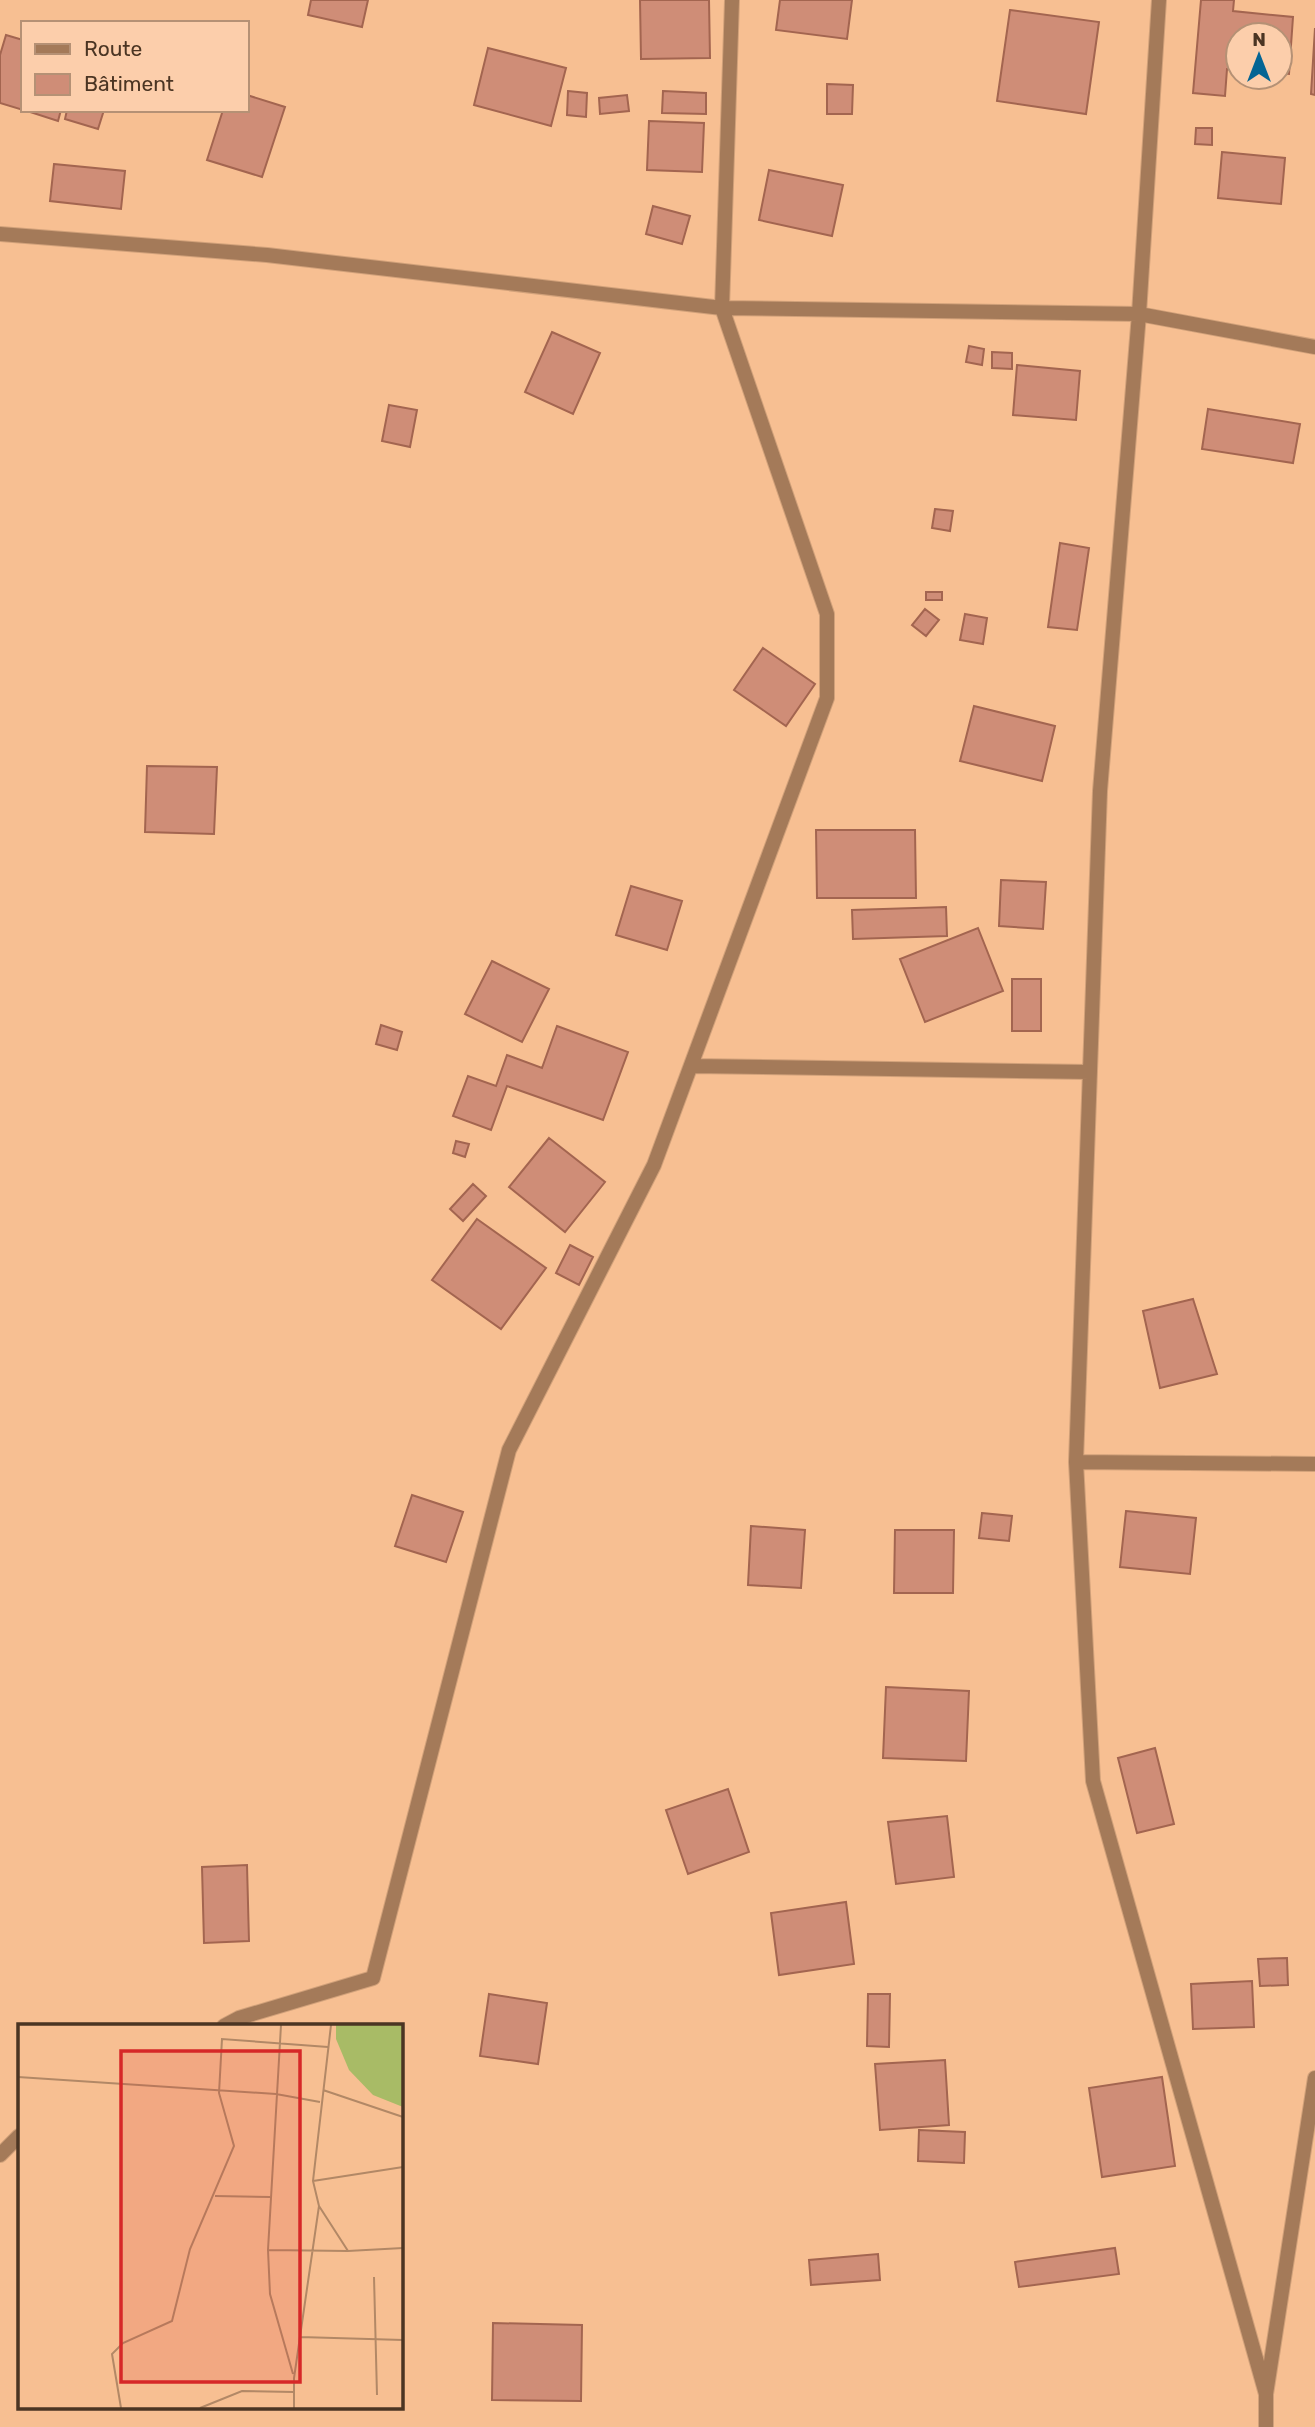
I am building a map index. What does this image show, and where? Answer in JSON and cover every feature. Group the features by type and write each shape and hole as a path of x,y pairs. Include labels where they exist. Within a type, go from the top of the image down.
{"street":[{"path":"228,2024 239,2018 373,1978 509,1450 654,1165 827,698 827,614 722,308 732,0"},
{"path":"1159,0 1139,314 1100,790 1076,1462 1093,1781 1266,2394"},
{"path":"0,234 267,255 722,308 1139,314 1315,347"},
{"path":"691,1066 1090,1072"},
{"path":"1076,1462 1315,1465"},
{"path":"1266,2427 1266,2394 1315,2078"},
{"path":"0,2155 18,2137"}],"building":[{"path":"311,0 368,0 362,27 308,15"},
{"path":"640,0 709,0 710,58 641,59"},
{"path":"780,0 852,0 847,39 776,30"},
{"path":"1201,0 1234,0 1233,11 1293,17 1293,21 1224,21 1225,96 1193,93"},
{"path":"1010,10 1099,22 1086,114 997,101"},
{"path":"1315,28 1315,95 1311,94"},
{"path":"6,35 21,39 21,109 0,103 0,55"},
{"path":"488,48 566,68 551,126 474,105"},
{"path":"827,84 853,85 852,114 827,114"},
{"path":"568,91 587,93 586,117 567,115"},
{"path":"663,91 706,93 706,114 662,113"},
{"path":"248,95 285,107 262,177 207,160 222,112 248,112"},
{"path":"627,95 629,111 600,114 599,98"},
{"path":"30,112 60,112 58,121"},
{"path":"67,112 103,112 98,129 65,119"},
{"path":"649,121 704,123 702,172 647,170"},
{"path":"1196,128 1212,128 1212,145 1195,144"},
{"path":"1222,152 1285,158 1281,204 1218,198"},
{"path":"54,164 125,171 121,209 50,201"},
{"path":"769,170 843,185 832,236 759,220"},
{"path":"653,206 690,216 682,244 646,234"},
{"path":"552,332 600,353 573,414 525,392"},
{"path":"969,346 984,349 982,365 966,362"},
{"path":"992,352 1012,353 1012,369 992,368"},
{"path":"1017,365 1080,371 1076,420 1013,415"},
{"path":"389,405 417,410 410,447 382,441"},
{"path":"1208,409 1300,424 1293,463 1202,449"},
{"path":"935,509 953,511 950,531 932,528"},
{"path":"1060,543 1089,548 1077,630 1048,627"},
{"path":"926,592 942,592 942,600 926,600"},
{"path":"925,609 939,620 926,636 912,625"},
{"path":"965,614 987,618 983,644 960,640"},
{"path":"763,648 815,684 786,726 734,690"},
{"path":"974,706 1055,726 1042,781 960,761"},
{"path":"147,766 217,767 214,834 145,832"},
{"path":"816,830 915,830 916,898 817,898"},
{"path":"1001,880 1046,882 1043,929 999,926"},
{"path":"631,886 682,901 667,950 616,935"},
{"path":"946,907 947,936 853,939 852,910"},
{"path":"978,928 1003,991 925,1022 900,959"},
{"path":"492,961 549,989 522,1042 465,1014"},
{"path":"1012,979 1041,979 1041,1031 1012,1031"},
{"path":"381,1025 402,1032 397,1050 376,1044"},
{"path":"557,1026 628,1052 603,1120 507,1086 491,1130 453,1116 468,1076 496,1086 507,1055 542,1068"},
{"path":"549,1138 605,1182 565,1232 509,1187"},
{"path":"456,1141 469,1144 465,1157 453,1153"},
{"path":"473,1184 486,1196 463,1221 450,1209"},
{"path":"477,1219 546,1268 501,1329 432,1280"},
{"path":"570,1245 593,1257 579,1285 556,1273"},
{"path":"1193,1299 1217,1374 1160,1388 1143,1311"},
{"path":"412,1495 463,1512 446,1562 395,1546"},
{"path":"1126,1511 1196,1518 1190,1574 1120,1567"},
{"path":"982,1513 1012,1516 1009,1541 979,1538"},
{"path":"751,1526 805,1530 801,1588 748,1585"},
{"path":"895,1530 954,1530 953,1593 894,1593"},
{"path":"886,1687 969,1691 966,1761 883,1758"},
{"path":"1155,1748 1174,1824 1137,1833 1118,1758"},
{"path":"728,1789 749,1852 688,1874 666,1810"},
{"path":"947,1816 954,1877 896,1884 888,1822"},
{"path":"247,1865 249,1941 204,1943 202,1867"},
{"path":"846,1902 854,1964 779,1975 771,1913"},
{"path":"1287,1958 1288,1985 1260,1986 1258,1959"},
{"path":"1252,1981 1254,2027 1193,2029 1191,1984"},
{"path":"489,1994 547,2003 538,2064 480,2056"},
{"path":"868,1994 890,1994 889,2047 867,2046"},
{"path":"945,2060 949,2125 880,2130 875,2064"},
{"path":"1162,2077 1175,2166 1102,2177 1089,2088"},
{"path":"919,2130 965,2132 964,2163 918,2161"},
{"path":"1115,2248 1119,2274 1019,2287 1015,2262"},
{"path":"878,2254 880,2280 811,2285 809,2260"},
{"path":"493,2323 582,2325 581,2401 492,2400"}]}
